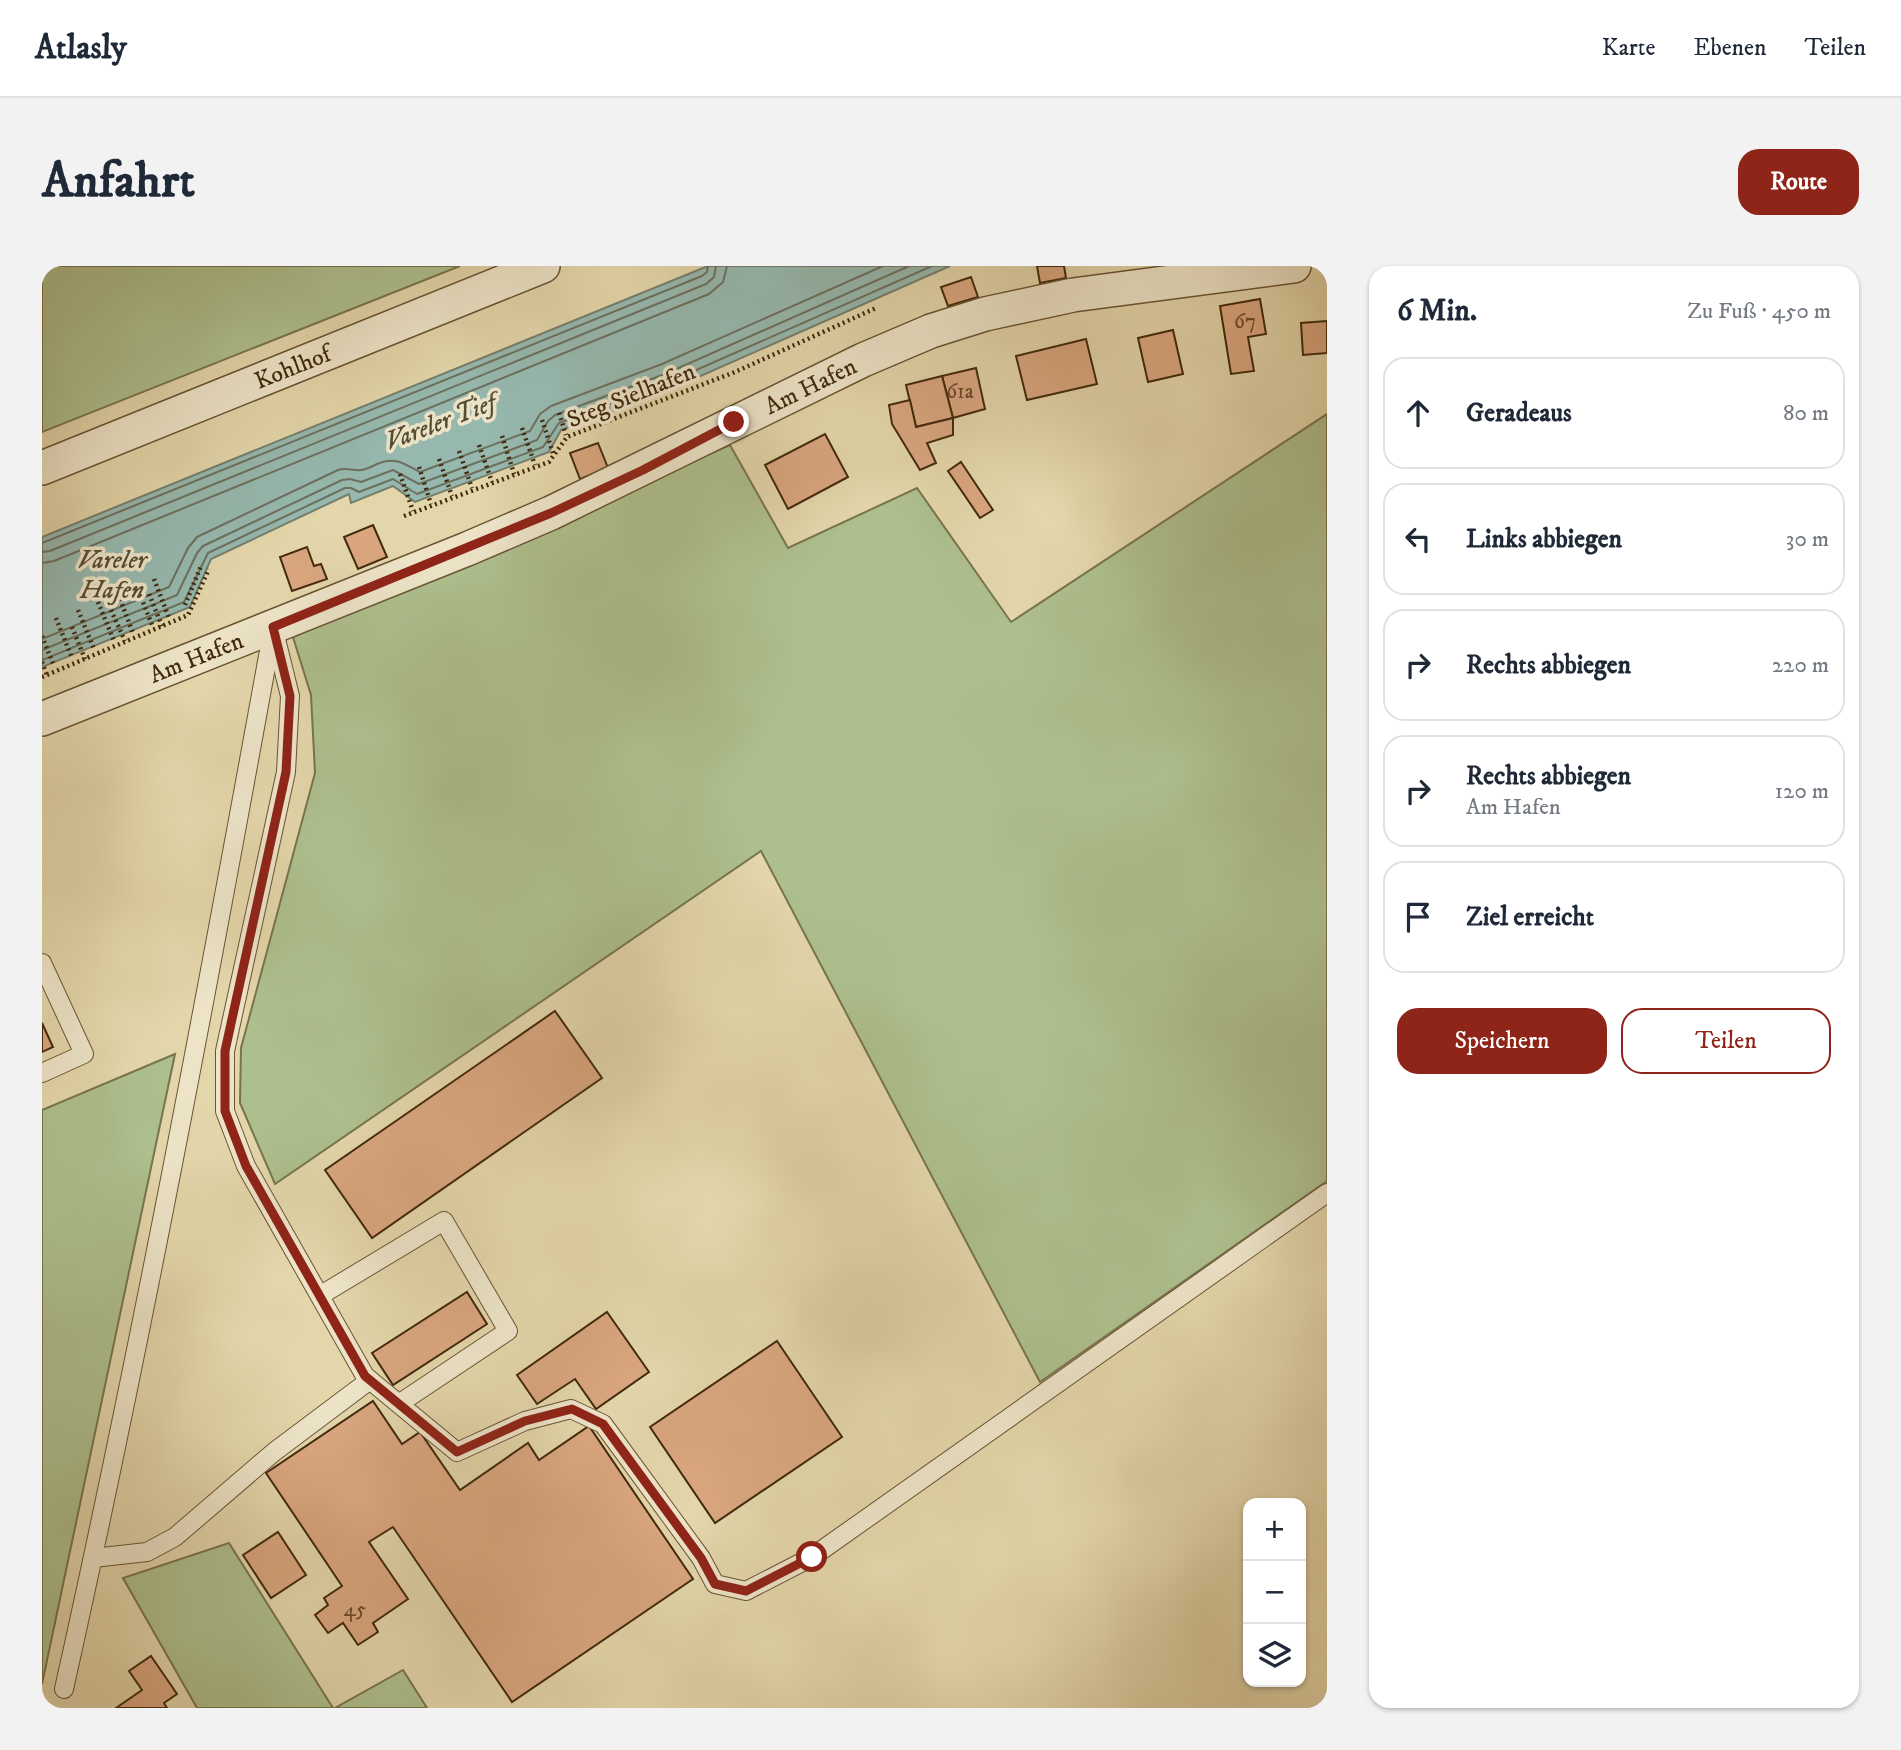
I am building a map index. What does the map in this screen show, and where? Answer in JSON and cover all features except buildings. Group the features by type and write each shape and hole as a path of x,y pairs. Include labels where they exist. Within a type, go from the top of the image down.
{"street":[{"name":"Kohlhof","path":"42,468 543,266"},
{"name":"Am Hafen","path":"42,719 551,513 851,366 931,331 985,314 1073,295 1294,266"}],"lane":[{"path":"273,627 290,696 286,772 225,1051 225,1111 246,1166 365,1376 457,1452 525,1421 572,1409 603,1424 701,1558 715,1584 746,1591 812,1557 1327,1193"},
{"path":"64,1689 196,1052 273,627"},
{"path":"42,963 84,1054 42,1073"},
{"path":"321,1295 444,1222 508,1331 400,1403"},
{"path":"93,1558 147,1552 161,1546 206,1512 274,1452 370,1380"}],"path":[{"name":"Steg Sielhafen","path":"404,516 549,462 567,437 735,372 876,309"},
{"path":"559,413 566,435"},
{"path":"542,421 553,453"},
{"path":"522,428 535,465"},
{"path":"502,436 514,474"},
{"path":"479,445 492,482"},
{"path":"459,451 472,488"},
{"path":"439,459 452,496"},
{"path":"419,467 431,504"},
{"path":"400,474 413,511"},
{"path":"185,605 201,566"},
{"path":"42,662 45,676 188,615 209,569"},
{"path":"154,579 169,618"},
{"path":"136,587 152,625"},
{"path":"118,594 133,633"},
{"path":"149,594 162,626"},
{"path":"98,602 114,641"},
{"path":"78,610 94,649"},
{"path":"111,610 125,642"},
{"path":"56,618 72,658"},
{"path":"72,627 85,659"},
{"path":"42,636 54,666"}],"green space":[{"path":"42,266 460,266 42,432"},
{"path":"1327,414 1327,1181 1040,1382 761,851 275,1184 240,1103 241,1048 315,773 311,695 293,637 730,445 788,548 917,488 1011,622"},
{"path":"175,1054 42,1684 42,1110"},
{"path":"229,1543 333,1708 197,1708 123,1578"},
{"path":"403,1670 427,1708 335,1708"}],"water":[{"name":"Vareler Hafen","path":"708,266 950,266 671,389 561,430 549,452 415,502 393,486 351,503 349,494 211,559 190,607 42,667 42,537"}],"route":[{"path":"734,422 643,470 551,513 273,627 290,696 286,772 225,1051 225,1111 246,1166 365,1376 457,1452 525,1421 572,1409 603,1424 701,1558 715,1584 746,1591 812,1557"}],"water label":[{"name":"Vareler Tief","path":"440,421"}]}
